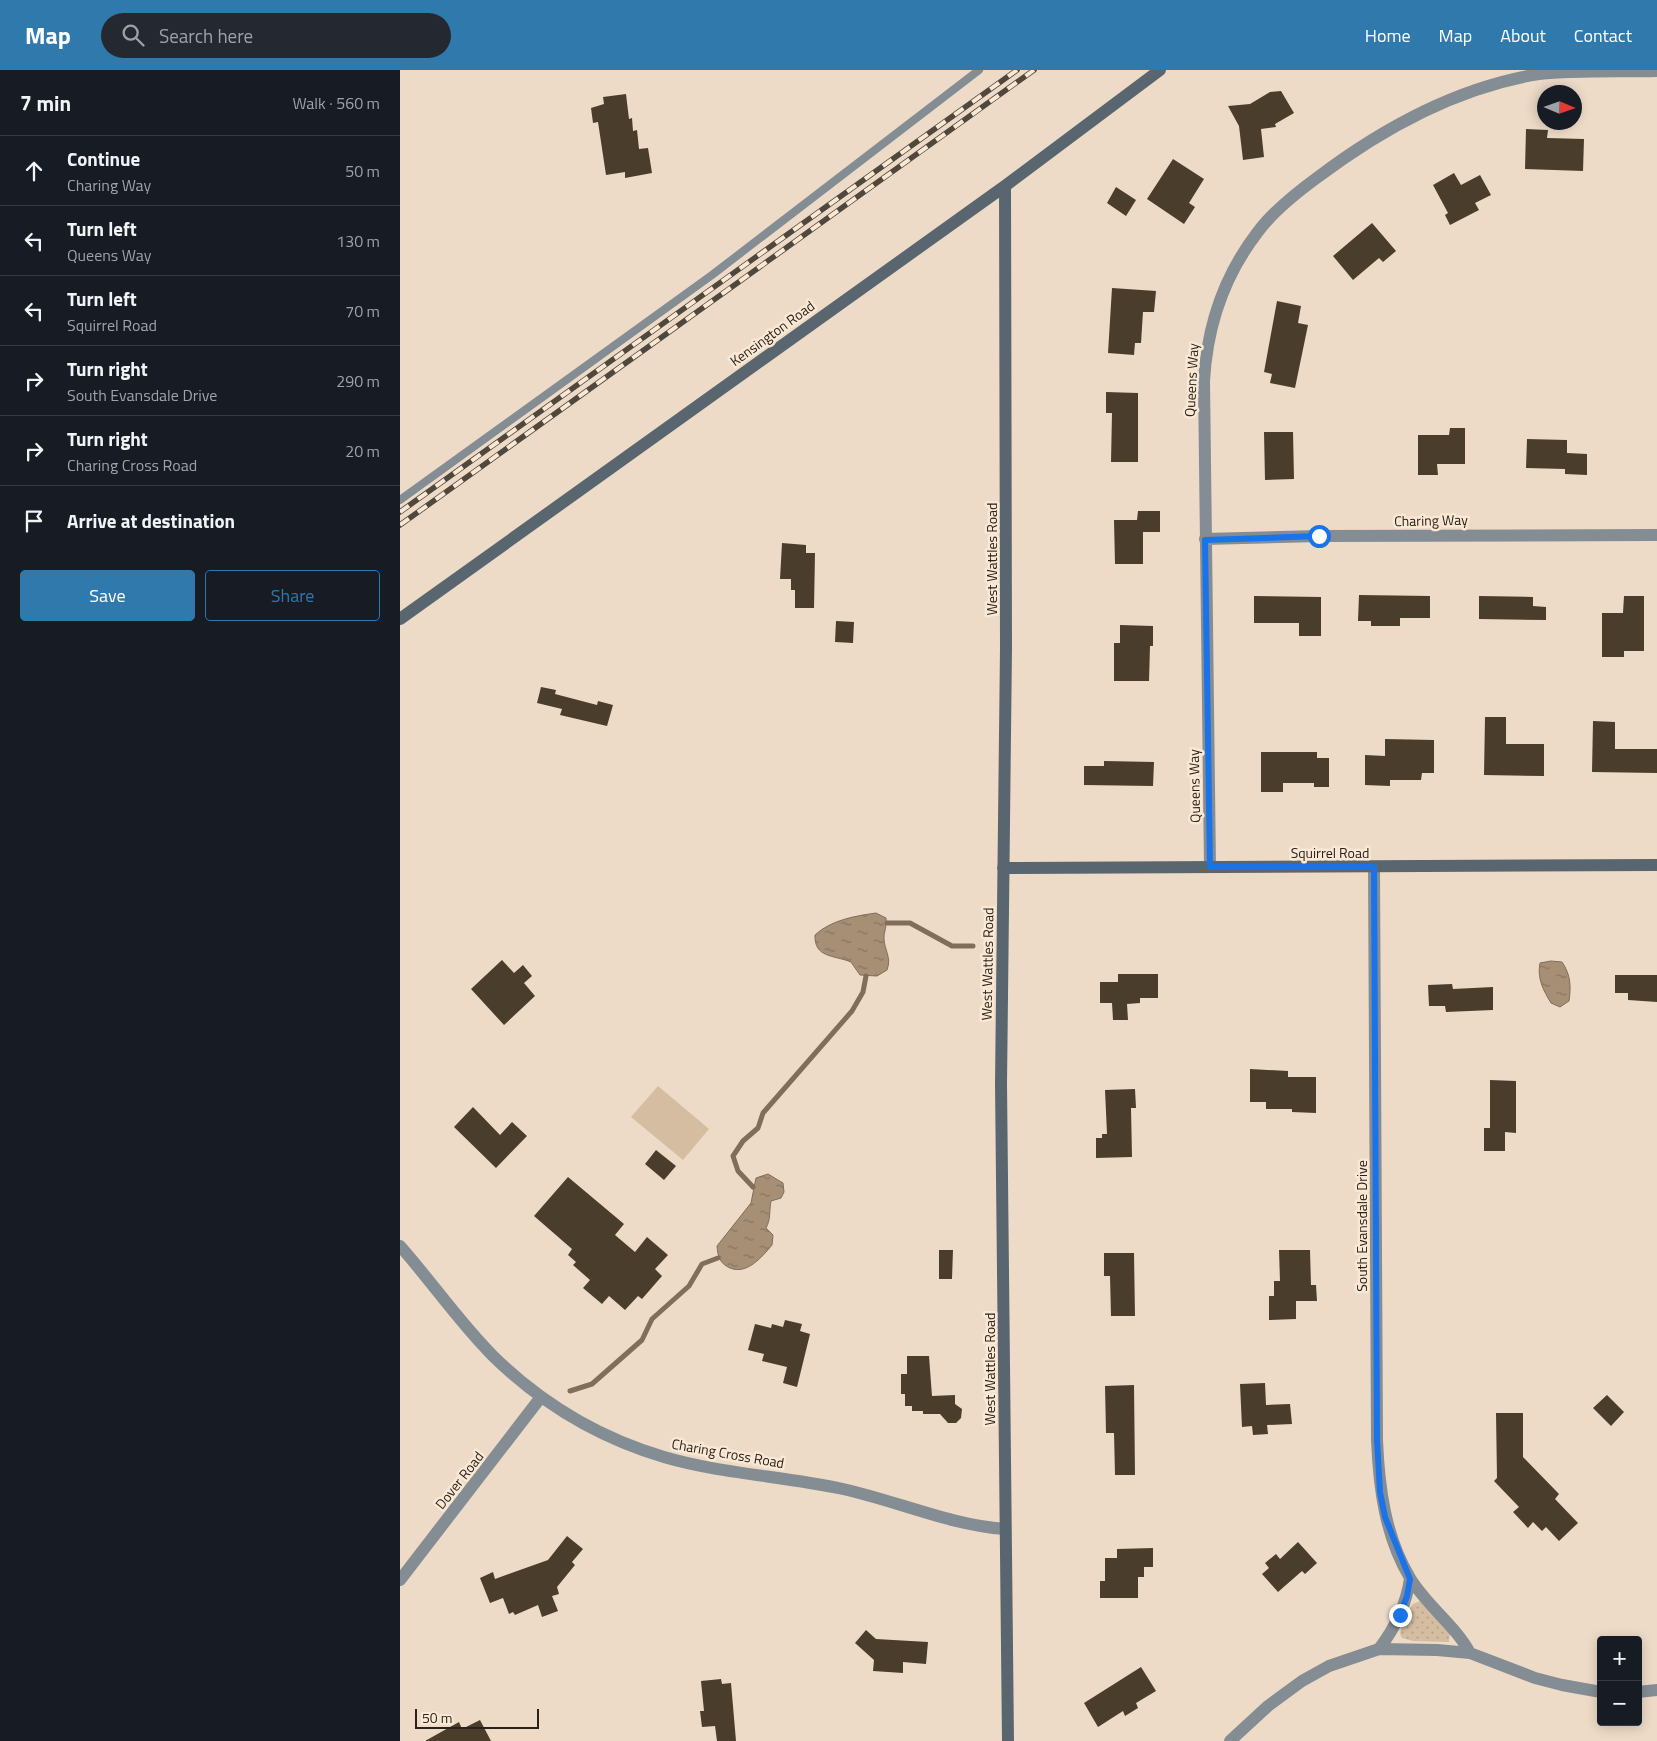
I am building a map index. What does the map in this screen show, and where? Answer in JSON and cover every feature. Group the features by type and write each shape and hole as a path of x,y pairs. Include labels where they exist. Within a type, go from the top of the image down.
{"street":[{"name":"Kensington Road","path":"400,619 1005,186 1160,70"},
{"name":"Queens Way","path":"1210,867 1204,381 1208,341 1227,282 1256,233 1273,214 1301,190 1355,150 1407,120 1449,100 1494,84 1542,74 1657,71"},
{"name":"West Wattles Road","path":"1005,186 1006,648 1001,1093 1008,1741"},
{"name":"Charing Way","path":"1205,540 1366,536 1657,535"},
{"name":"Squirrel Road","path":"1003,868 1657,865"},
{"name":"South Evansdale Drive","path":"1374,867 1378,1467 1387,1524 1410,1579"},
{"name":"Charing Cross Road","path":"400,1246 493,1356 541,1397 602,1432 664,1457 843,1489 979,1527 1005,1529"},
{"name":"Dover Road","path":"400,1580 541,1397"},
{"path":"1379,1650 1391,1633 1400,1615 1407,1596 1410,1579"},
{"path":"1410,1579 1463,1640 1470,1653"},
{"path":"1230,1741 1268,1706 1302,1681 1329,1666 1379,1650 1428,1650 1470,1653 1535,1678 1597,1691"},
{"path":"1642,1692 1657,1690"}],"lane":[{"path":"400,500 712,275 979,70"}],"shaded area":[{"path":"658,1086 709,1129 683,1160 631,1117"},
{"path":"1420,1601 1450,1633 1449,1642 1413,1641 1402,1638 1400,1634 1407,1615 1413,1604"}],"water":[{"path":"876,913 886,918 884,942 889,961 887,970 877,976 860,975 851,962 821,952 818,948 815,935 821,930 836,922 852,917"},
{"path":"1562,962 1569,976 1569,1001 1560,1007 1551,1003 1540,979 1540,963"},
{"path":"768,1174 783,1183 784,1192 781,1198 771,1201 766,1228 773,1235 772,1245 754,1264 736,1270 730,1268 723,1264 720,1259 717,1246 751,1203 756,1178"}],"building":[{"path":"1281,91 1294,113 1275,124 1276,127 1261,129 1264,157 1243,160 1239,126 1228,106 1250,104 1270,92"},
{"path":"626,94 629,119 632,118 633,131 637,130 639,149 648,148 652,173 625,178 625,172 606,175 598,122 593,123 591,108 604,104 603,97"},
{"path":"1526,129 1548,130 1547,138 1584,139 1583,171 1525,169"},
{"path":"1173,159 1204,179 1189,203 1195,207 1184,224 1147,199"},
{"path":"1454,173 1461,185 1480,175 1491,195 1475,203 1479,210 1450,225 1445,215 1448,213 1433,185"},
{"path":"1116,187 1136,200 1126,216 1107,203"},
{"path":"1372,223 1396,251 1383,262 1379,258 1353,280 1333,256"},
{"path":"1112,288 1156,291 1154,312 1143,312 1141,343 1135,343 1134,355 1108,353"},
{"path":"1277,301 1301,306 1298,323 1308,325 1295,388 1270,383 1272,374 1264,372"},
{"path":"1106,392 1138,393 1138,462 1111,462 1112,413 1106,413"},
{"path":"1450,428 1465,428 1465,464 1437,464 1438,475 1418,475 1418,435 1449,435"},
{"path":"1264,432 1293,432 1294,479 1265,480"},
{"path":"1527,439 1567,440 1567,453 1587,454 1587,475 1565,474 1565,469 1526,468"},
{"path":"1138,511 1160,511 1160,532 1143,532 1143,564 1115,564 1114,520 1137,520"},
{"path":"782,543 806,545 806,553 815,553 814,608 795,608 795,590 791,590 791,579 780,579"},
{"path":"1359,595 1430,596 1430,618 1400,618 1400,626 1371,626 1371,621 1358,621"},
{"path":"1254,596 1321,597 1321,636 1299,636 1299,623 1254,623"},
{"path":"1479,596 1533,597 1533,606 1546,607 1546,620 1479,619"},
{"path":"1624,596 1644,596 1644,651 1624,651 1624,657 1602,657 1602,613 1623,613"},
{"path":"836,621 854,622 853,643 835,642"},
{"path":"1120,625 1153,626 1153,646 1150,646 1149,681 1114,681 1114,643 1120,643"},
{"path":"541,687 556,690 555,694 597,705 598,701 613,705 607,726 560,715 562,709 537,703"},
{"path":"1485,717 1506,717 1506,744 1544,744 1544,776 1484,775"},
{"path":"1593,721 1615,722 1615,749 1657,749 1657,773 1592,772"},
{"path":"1385,739 1434,740 1434,773 1422,773 1421,780 1390,780 1390,786 1365,785 1365,755 1385,756"},
{"path":"1261,752 1317,752 1317,758 1329,758 1329,787 1314,787 1314,783 1283,783 1283,792 1261,792"},
{"path":"1104,761 1154,762 1153,786 1084,785 1084,766 1104,766"},
{"path":"502,960 514,973 523,965 532,976 524,983 535,996 504,1025 471,989"},
{"path":"1118,974 1158,974 1158,998 1140,998 1140,1003 1127,1004 1128,1020 1113,1020 1112,1003 1100,1003 1100,982 1118,982"},
{"path":"1615,975 1657,975 1657,1002 1628,1000 1628,993 1615,993"},
{"path":"1452,984 1453,989 1493,987 1493,1010 1446,1012 1445,1006 1429,1006 1428,985"},
{"path":"1250,1069 1288,1071 1288,1077 1316,1077 1316,1113 1292,1112 1292,1109 1266,1109 1266,1102 1250,1102"},
{"path":"1490,1080 1516,1081 1516,1133 1505,1132 1505,1151 1484,1151 1484,1128 1490,1128"},
{"path":"1135,1089 1136,1108 1131,1108 1132,1157 1096,1158 1096,1138 1102,1138 1102,1134 1107,1134 1105,1090"},
{"path":"473,1107 500,1135 512,1122 527,1136 496,1168 454,1127"},
{"path":"656,1150 676,1166 664,1180 645,1164"},
{"path":"568,1177 624,1224 615,1235 635,1252 647,1237 668,1255 655,1269 662,1276 642,1299 638,1296 625,1310 609,1296 602,1304 583,1288 590,1280 573,1265 576,1262 568,1255 572,1249 534,1216"},
{"path":"939,1250 953,1250 952,1279 939,1279"},
{"path":"1279,1250 1310,1250 1311,1285 1316,1285 1317,1301 1296,1301 1296,1319 1269,1320 1269,1296 1274,1296 1274,1281 1280,1281"},
{"path":"1104,1253 1134,1253 1135,1316 1111,1316 1110,1276 1104,1276"},
{"path":"785,1320 802,1324 800,1331 810,1334 797,1387 783,1383 787,1367 762,1361 764,1354 748,1350 755,1324 771,1328 772,1324 783,1327"},
{"path":"907,1356 929,1356 932,1396 955,1395 955,1404 962,1409 961,1418 956,1423 948,1423 940,1414 923,1414 923,1411 912,1411 912,1406 905,1406 905,1394 901,1394 901,1374 907,1374"},
{"path":"1265,1383 1266,1405 1290,1404 1292,1424 1267,1425 1268,1434 1253,1435 1252,1426 1242,1427 1240,1384"},
{"path":"1134,1385 1135,1475 1115,1475 1114,1433 1106,1433 1105,1386"},
{"path":"1607,1395 1624,1412 1611,1426 1593,1408"},
{"path":"1496,1413 1523,1413 1523,1457 1559,1494 1555,1499 1578,1523 1559,1541 1546,1527 1542,1531 1533,1522 1528,1528 1513,1512 1519,1507 1494,1481 1497,1478"},
{"path":"567,1536 583,1549 572,1562 575,1565 557,1587 559,1594 552,1596 558,1611 542,1617 538,1605 515,1615 513,1612 509,1614 503,1598 490,1603 480,1578 493,1572 495,1579 548,1560"},
{"path":"1298,1542 1317,1563 1305,1574 1302,1571 1278,1592 1262,1574 1269,1568 1265,1563 1276,1554 1280,1559"},
{"path":"1153,1548 1153,1567 1144,1567 1144,1577 1138,1577 1138,1598 1100,1598 1100,1581 1105,1581 1105,1558 1117,1558 1117,1549"},
{"path":"866,1630 876,1639 928,1642 926,1664 903,1662 903,1673 873,1671 874,1660 855,1643"},
{"path":"1141,1667 1156,1691 1136,1703 1138,1708 1125,1716 1123,1711 1098,1727 1084,1703"},
{"path":"721,1679 722,1684 731,1683 736,1741 717,1741 715,1726 702,1727 700,1711 704,1711 701,1681"},
{"path":"480,1720 491,1741 425,1741 459,1722 462,1729"}],"waterway":[{"path":"887,923 910,923 952,946 973,946"},
{"path":"753,1187 738,1171 733,1156 743,1141 758,1128 763,1113 852,1011 863,992 866,976"},
{"path":"570,1391 592,1384 642,1340 652,1319 689,1286 702,1264 718,1258"}],"railway":[{"path":"400,512 1017,70"},
{"path":"400,525 1034,70"}],"route":[{"path":"1319,536 1205,540 1210,867 1374,867 1377,1440 1380,1492 1385,1517 1389,1531 1410,1579 1407,1596 1400,1615"}]}
